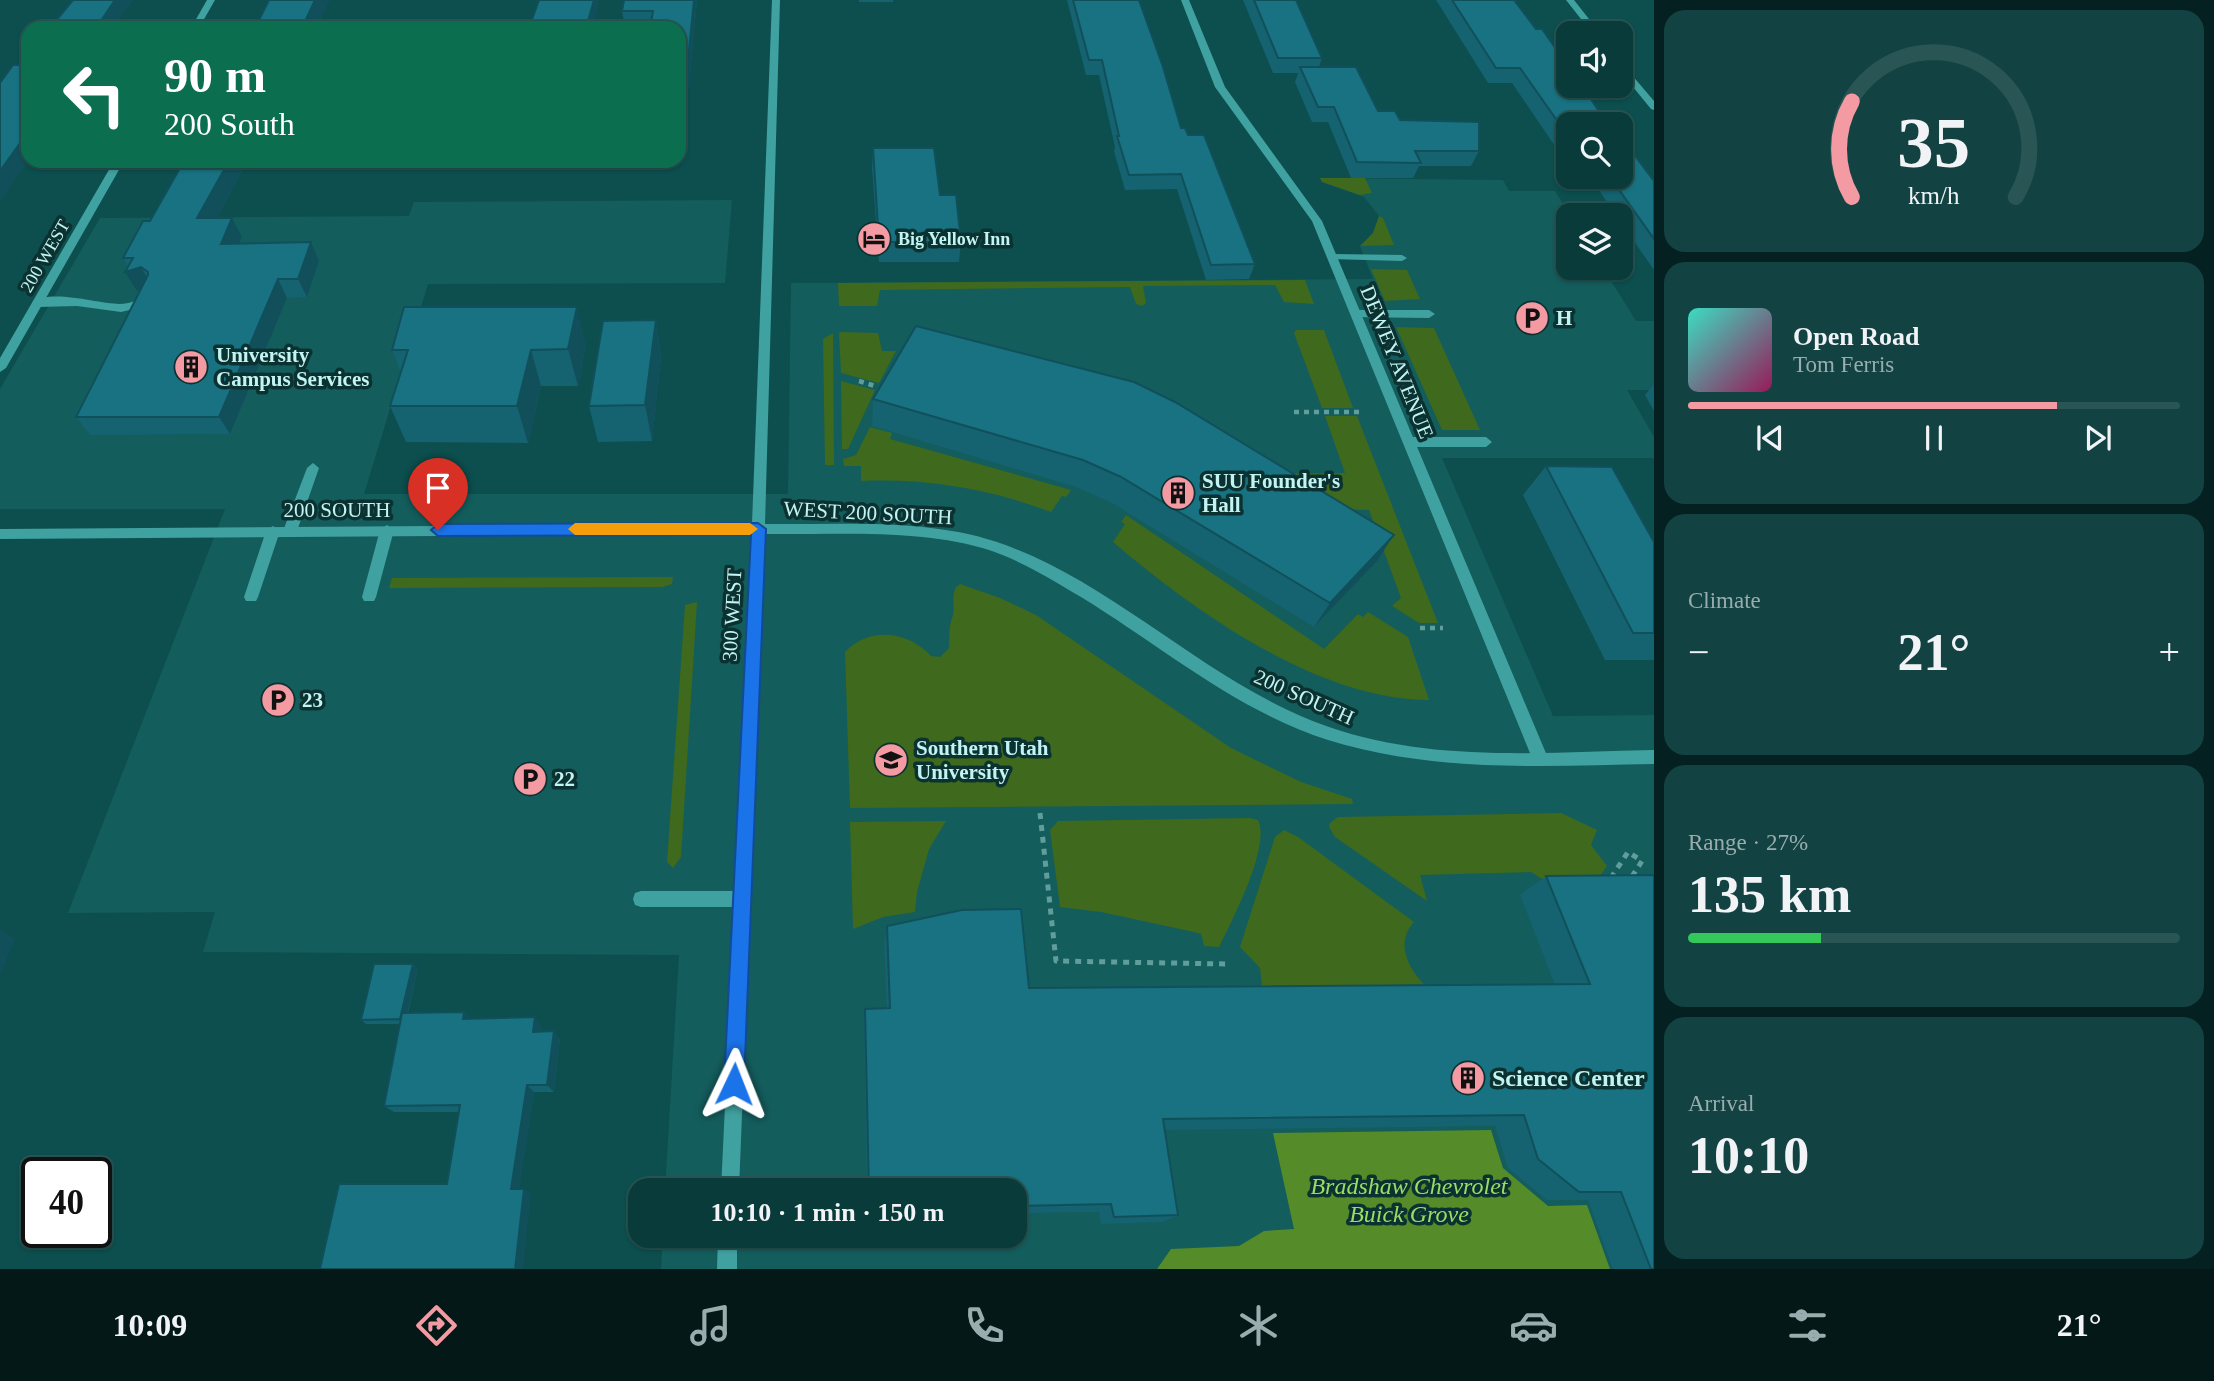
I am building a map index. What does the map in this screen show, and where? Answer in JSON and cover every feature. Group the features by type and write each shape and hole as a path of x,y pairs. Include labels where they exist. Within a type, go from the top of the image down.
{"street":[{"path":"199,21 211,0"},
{"name":"300 WEST","path":"730,1178 758,529 776,0"},
{"name":"DEWEY AVENUE","path":"1185,0 1215,79 1317,221 1334,257 1540,758"},
{"path":"1570,0 1587,21"},
{"path":"1633,80 1654,107"},
{"name":"200 WEST","path":"0,368 115,168"},
{"path":"1334,257 1402,258"},
{"path":"38,303 78,302 123,308 140,305 151,292"},
{"path":"1357,314 1429,314"},
{"path":"1409,442 1486,442"},
{"path":"290,531 313,468"},
{"name":"200 SOUTH","path":"0,534 758,529"},
{"name":"WEST 200 SOUTH","path":"758,529 938,535 980,543 1016,555 1052,573"},
{"path":"369,597 387,530"},
{"path":"251,597 273,531"},
{"name":"200 SOUTH","path":"1052,573 1110,607 1230,686 1281,715 1329,736 1382,750 1430,757 1654,757"},
{"path":"641,900 741,900"},
{"path":"727,1269 728,1248"}],"path":[{"path":"859,381 878,387"},
{"path":"1294,412 1360,412"},
{"path":"1420,628 1443,628"},
{"path":"1040,813 1056,961 1228,964"},
{"path":"1607,883 1628,852 1642,861 1625,887"}],"shaded area":[{"name":"Southern Utah University","path":"1320,178 1503,180 1509,191 1555,191 1562,203 1556,203 1556,280 1610,280 1636,321 1654,321 1654,390 1627,390 1654,437 1654,458 1442,458 1553,716 1654,715 1654,1269 661,1269 662,1248 1027,1248 1027,1178 666,1178 679,955 203,952 215,912 68,913 225,509 0,509 0,389 100,218 409,216 414,202 732,200 725,283 428,284 364,494 788,494 791,283 1373,279 1360,246 1373,233 1379,216 1364,197 1322,182"}],"green space":[{"path":"1320,178 1365,178 1372,193 1360,195 1322,182"},
{"path":"1379,216 1383,218 1394,245 1360,246 1373,233"},
{"path":"1371,269 1407,270 1420,299 1385,301"},
{"path":"1305,280 1314,304 1284,302 1275,285 1143,286 1146,303 1142,306 1136,304 1130,287 880,290 877,306 839,306 838,283"},
{"path":"1396,327 1434,328 1480,430 1442,430"},
{"path":"1296,330 1324,330 1353,408 1322,408 1294,333"},
{"path":"839,332 878,333 882,351 896,351 879,383 841,373"},
{"path":"833,333 834,465 825,465 823,339"},
{"path":"841,381 875,390 848,449 842,449"},
{"path":"1325,416 1357,416 1438,623 1419,623 1392,606 1401,598 1369,510 1323,509 1266,474 1345,473"},
{"path":"870,427 892,433 890,439 1071,490 1066,497 1062,496 1051,512 981,491 934,483 861,481 861,466 844,466 843,459 856,455"},
{"path":"1126,515 1324,649 1358,614 1363,617 1368,612 1408,637 1429,700 1387,696 1344,685 1260,647 1219,622 1145,569 1113,542 1125,524 1121,522"},
{"path":"673,577 672,584 663,587 389,588 392,578"},
{"path":"960,584 1000,598 1036,615 1231,748 1301,782 1352,799 1353,804 850,808 845,652 866,638 889,635 911,641 931,656 940,657 949,648 954,594"},
{"path":"697,602 681,857 673,868 667,862 685,605"},
{"path":"1561,813 1597,830 1591,845 1607,866 1593,886 1550,884 1531,872 1420,875 1427,901 1335,837 1329,827 1338,817"},
{"path":"1258,820 1261,832 1255,865 1219,947 1204,946 1201,934 1194,932 1101,912 1060,907 1050,830 1058,821"},
{"path":"946,821 929,849 917,892 915,912 883,917 853,929 850,822"},
{"path":"1284,830 1298,837 1414,922 1405,940 1407,959 1417,976 1431,991 1263,994 1260,968 1240,947 1275,837"},
{"name":"Bradshaw Chevrolet Buick Grove","path":"1491,1130 1503,1168 1548,1206 1587,1205 1610,1269 1157,1269 1171,1249 1239,1246 1264,1231 1294,1229 1273,1133"}],"building":[{"path":"73,0 115,0 101,21 56,21"},
{"path":"269,0 315,0 305,21 258,21"},
{"path":"539,0 594,0 588,21 532,21"},
{"path":"624,0 694,0 686,74 686,21 651,21 653,11 622,11"},
{"path":"1073,0 1139,0 1181,128 1185,128 1188,135 1204,135 1255,264 1211,265 1181,174 1129,175 1117,136 1102,60 1089,60"},
{"path":"1254,0 1296,0 1322,58 1278,58"},
{"path":"1452,0 1514,0 1536,29 1542,29 1556,49 1556,98 1590,98 1600,112 1556,112 1556,119 1520,68 1496,68"},
{"path":"13,65 20,65 21,142 0,171 0,83"},
{"path":"1300,67 1356,67 1378,111 1395,111 1400,120 1479,122 1479,151 1415,151 1421,163 1357,162 1334,107 1318,107"},
{"path":"873,148 934,148 940,195 956,195 961,242 879,242"},
{"path":"1633,153 1654,181 1654,239 1633,209 1633,203 1628,203 1619,189 1633,189"},
{"path":"180,168 225,168 197,218 232,218 221,244 311,242 298,279 278,279 219,417 76,417 148,275 141,267 125,272 133,258 123,258 143,221 150,221"},
{"path":"404,307 577,307 568,349 531,350 517,406 390,406 408,350 392,350"},
{"path":"656,320 645,405 589,406 603,321"},
{"name":"SUU Founder's Hall","path":"916,326 1134,382 1175,402 1394,535 1330,603 1121,477 1083,460 873,399"},
{"path":"1546,466 1612,467 1654,542 1654,633 1633,633"},
{"path":"1654,875 1654,1269 1651,1269 1621,1192 1579,1192 1538,1159 1524,1115 1163,1119 1178,1215 1114,1217 1111,1204 1027,1206 1027,1178 869,1178 865,1009 890,1008 887,926 962,910 1021,909 1029,988 1590,984 1546,876"},
{"path":"374,964 413,964 400,1019 361,1020"},
{"path":"464,1012 463,1019 535,1017 533,1032 554,1031 547,1085 527,1085 511,1189 524,1189 515,1269 320,1269 339,1184 447,1184 460,1105 384,1106 402,1013"}],"slow traffic":[{"path":"575,529 750,529"}],"place":[{"name":"Big Yellow Inn","path":"874,239"},
{"name":"H","path":"1532,318"},
{"name":"University Campus Services","path":"191,367"},
{"name":"SUU Founder's Hall","path":"1178,493"},
{"name":"23","path":"278,700"},
{"name":"Southern Utah University","path":"891,760"},
{"name":"22","path":"530,779"},
{"name":"Science Center","path":"1468,1078"}],"route":[{"path":"438,530 758,529 734,1084"}]}
